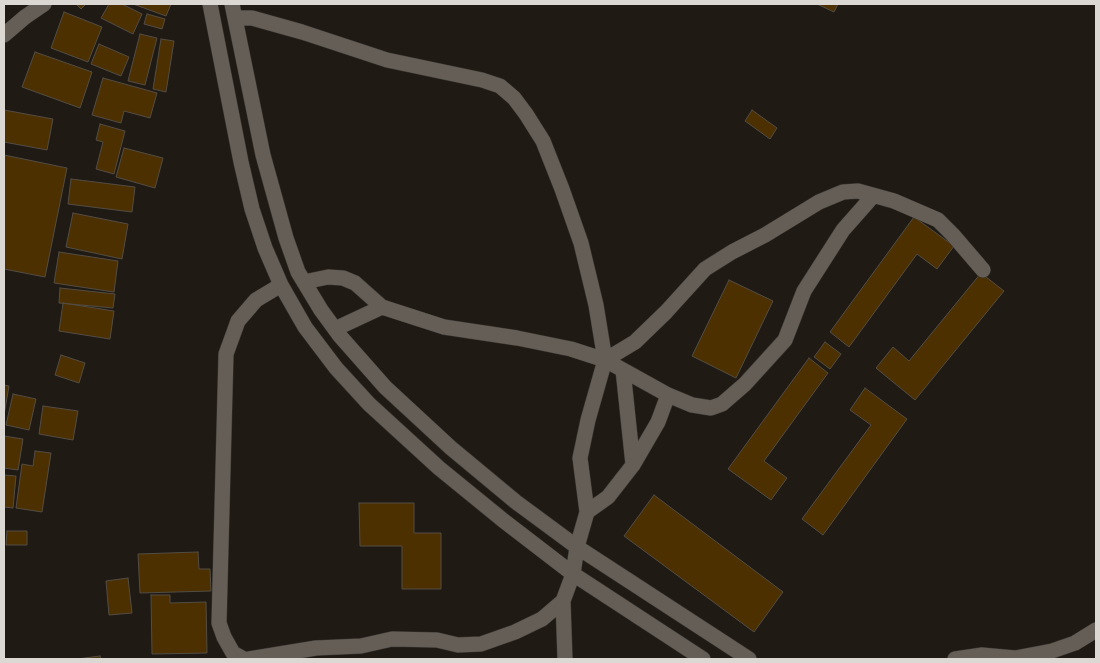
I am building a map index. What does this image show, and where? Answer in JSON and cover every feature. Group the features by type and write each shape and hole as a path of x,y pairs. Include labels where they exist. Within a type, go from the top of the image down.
{"street":[{"path":"4,34 44,4"},
{"path":"210,4 252,209 265,248 281,284 305,327 336,368 369,404 439,468 573,574 703,659"},
{"path":"234,11 263,155 286,238 298,272 335,329 385,387 444,442 516,502 578,547 749,659"},
{"path":"234,11 387,60 482,80 500,86 514,98 543,141 581,243 596,305 605,360 588,420 580,458 587,512 573,574 563,601 565,659"},
{"path":"605,360 635,342 666,312 705,269 819,202 843,192 858,191 894,201 938,220 984,270"},
{"path":"304,282 328,277 342,278 355,283 382,307 444,327 571,348 605,360 668,394 692,404 711,408 722,404 745,384 785,340 804,291 844,230 873,196"},
{"path":"244,659 233,653 219,623 226,354 238,321 256,300 281,284"},
{"path":"335,329 382,307"},
{"path":"623,370 633,465"},
{"path":"587,512 608,497 633,465 658,422 668,394"},
{"path":"249,659 316,648 360,646 392,639 437,640 458,646 481,644 515,632 542,619 563,601"},
{"path":"955,659 982,655 1020,658 1052,651 1075,642 1096,630"}],"building":[{"path":"76,4 86,4 81,9"},
{"path":"109,4 122,4 142,14 133,34 101,18"},
{"path":"133,4 171,4 166,16"},
{"path":"817,4 838,4 834,12"},
{"path":"64,12 102,27 88,62 51,48"},
{"path":"147,14 165,19 162,29 144,24"},
{"path":"140,34 157,38 145,85 128,81"},
{"path":"161,39 174,41 166,92 153,89"},
{"path":"99,44 129,57 121,76 91,64"},
{"path":"35,52 92,72 80,108 22,87"},
{"path":"103,78 157,93 150,118 124,111 121,123 92,115"},
{"path":"4,110 53,119 47,150 4,142"},
{"path":"752,110 777,128 770,139 745,121"},
{"path":"100,124 125,131 114,174 96,169 103,142 96,140"},
{"path":"124,148 163,158 155,188 116,177"},
{"path":"4,155 67,168 45,277 4,269"},
{"path":"71,179 135,187 132,212 68,204"},
{"path":"73,213 128,224 122,259 66,247"},
{"path":"914,217 954,246 937,269 917,254 849,347 830,332"},
{"path":"59,252 118,261 114,292 54,283"},
{"path":"981,273 1004,291 915,400 876,368 893,347 909,361"},
{"path":"729,280 773,301 736,378 692,356"},
{"path":"60,288 115,294 113,308 59,303"},
{"path":"63,303 114,311 110,339 59,331"},
{"path":"825,342 841,354 830,369 814,357"},
{"path":"61,355 85,363 79,383 55,375"},
{"path":"809,358 828,373 764,461 787,478 771,500 728,469"},
{"path":"4,385 9,386 4,415"},
{"path":"865,388 907,419 823,535 802,519 871,425 850,410"},
{"path":"13,394 36,399 29,430 6,425"},
{"path":"43,406 78,411 73,440 39,434"},
{"path":"4,436 23,439 18,470 4,468"},
{"path":"35,451 51,453 42,512 16,508 22,464 33,466"},
{"path":"4,475 16,476 13,508 4,507"},
{"path":"654,495 783,592 754,632 624,536"},
{"path":"359,503 414,503 414,533 441,533 441,589 402,589 402,546 360,546"},
{"path":"7,531 27,531 27,545 6,545"},
{"path":"198,552 199,569 210,569 211,591 140,593 138,554"},
{"path":"128,578 132,613 109,615 106,581"},
{"path":"151,595 170,595 170,603 206,602 207,653 152,654"},
{"path":"100,656 101,659 77,659"}]}
